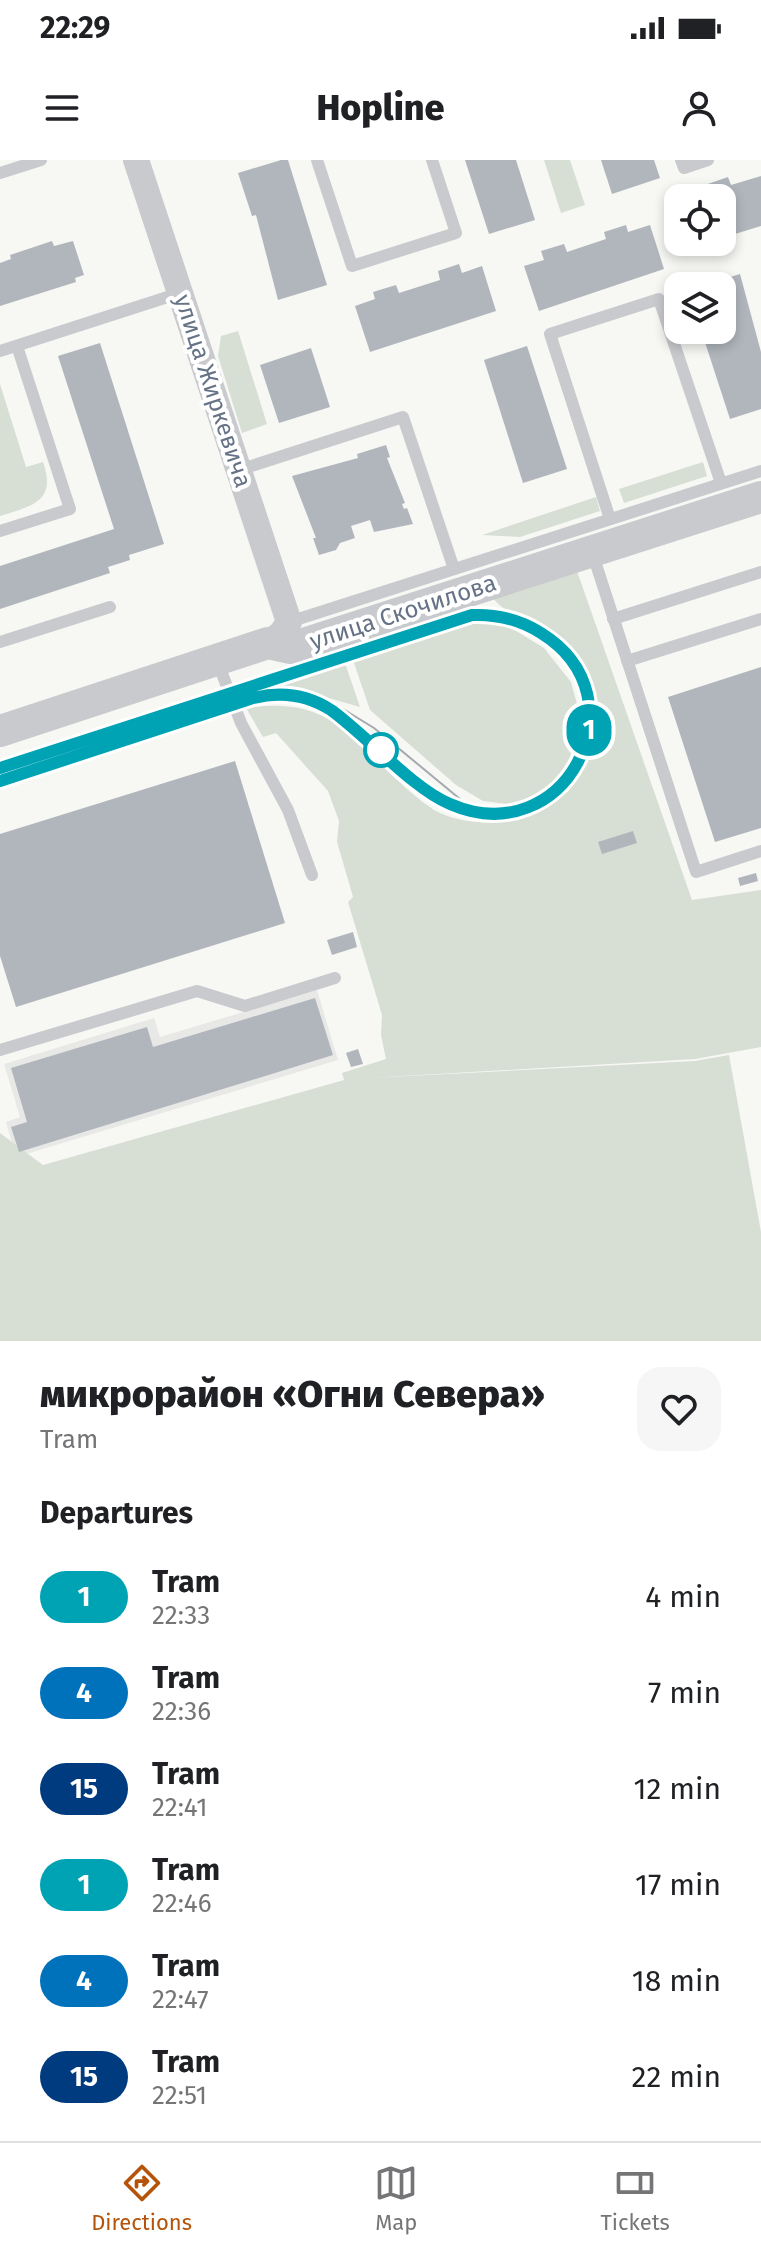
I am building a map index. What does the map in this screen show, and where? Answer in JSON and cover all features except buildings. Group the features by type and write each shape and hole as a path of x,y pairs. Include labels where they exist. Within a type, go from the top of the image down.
{"street":[{"name":"улица Жиркевича","path":"143,162 180,293 239,470 278,632"},
{"name":"улица Скочилова","path":"0,731 217,660 278,632 291,648 761,497"}],"lane":[{"path":"0,173 41,160"},
{"path":"317,160 352,266 456,233 432,160"},
{"path":"681,160 684,168 708,160"},
{"path":"0,351 180,293"},
{"path":"610,519 550,334 659,299 721,483"},
{"path":"0,531 70,509 17,346"},
{"path":"239,470 403,417 454,569"},
{"path":"278,632 454,569 761,471"},
{"path":"592,552 696,872 761,851"},
{"path":"613,619 761,572"},
{"path":"0,642 110,607"},
{"path":"627,661 761,619"},
{"path":"217,660 241,723 288,810 312,875"},
{"path":"0,1050 197,991 245,1006 335,978"}],"shaded area":[{"path":"544,160 570,160 585,205 561,213"},
{"path":"238,331 267,424 242,433 218,356 221,336"},
{"path":"0,384 26,467 43,462 47,486 39,500 0,516"},
{"path":"703,462 707,476 624,503 619,489"},
{"path":"596,497 600,511 520,537 482,535"},
{"path":"577,571 692,900 761,890 761,1047 695,1059 369,1078 695,1061 729,1055 761,1232 761,1341 0,1341 0,1133 43,1165 344,1080 342,1073 386,1059 381,1035 382,1015 348,902 353,897 337,842 339,821 328,791 276,733 263,737 246,708 288,706 328,719 421,800 450,817 493,823 531,815 564,795 586,763 594,742 597,720 595,699 578,658 563,641 545,626 510,612 493,598"},
{"path":"486,620 500,621 544,648 571,682 577,704 579,730 570,757 557,780 529,798 507,804 483,801 456,785 370,710 353,660"},
{"path":"344,660 360,707 301,690 259,687"},
{"path":"317,990 338,1060 16,1157 6,1122 20,1117 4,1064 154,1018 160,1037"}],"tram line":[{"path":"0,768 472,615 508,618 541,633 572,661 587,695 589,729 578,762 557,789 528,808 491,814 450,804 436,797 331,710 312,701 281,695 250,699 0,781"},
{"name":"1","path":"0,768 472,615 502,616 534,629 553,642 569,658 582,679 590,712 586,744 567,782 536,804 502,813 474,811 441,800 331,710 313,699 290,695 250,699 0,781"},
{"path":"343,709 374,728 460,799"}]}
